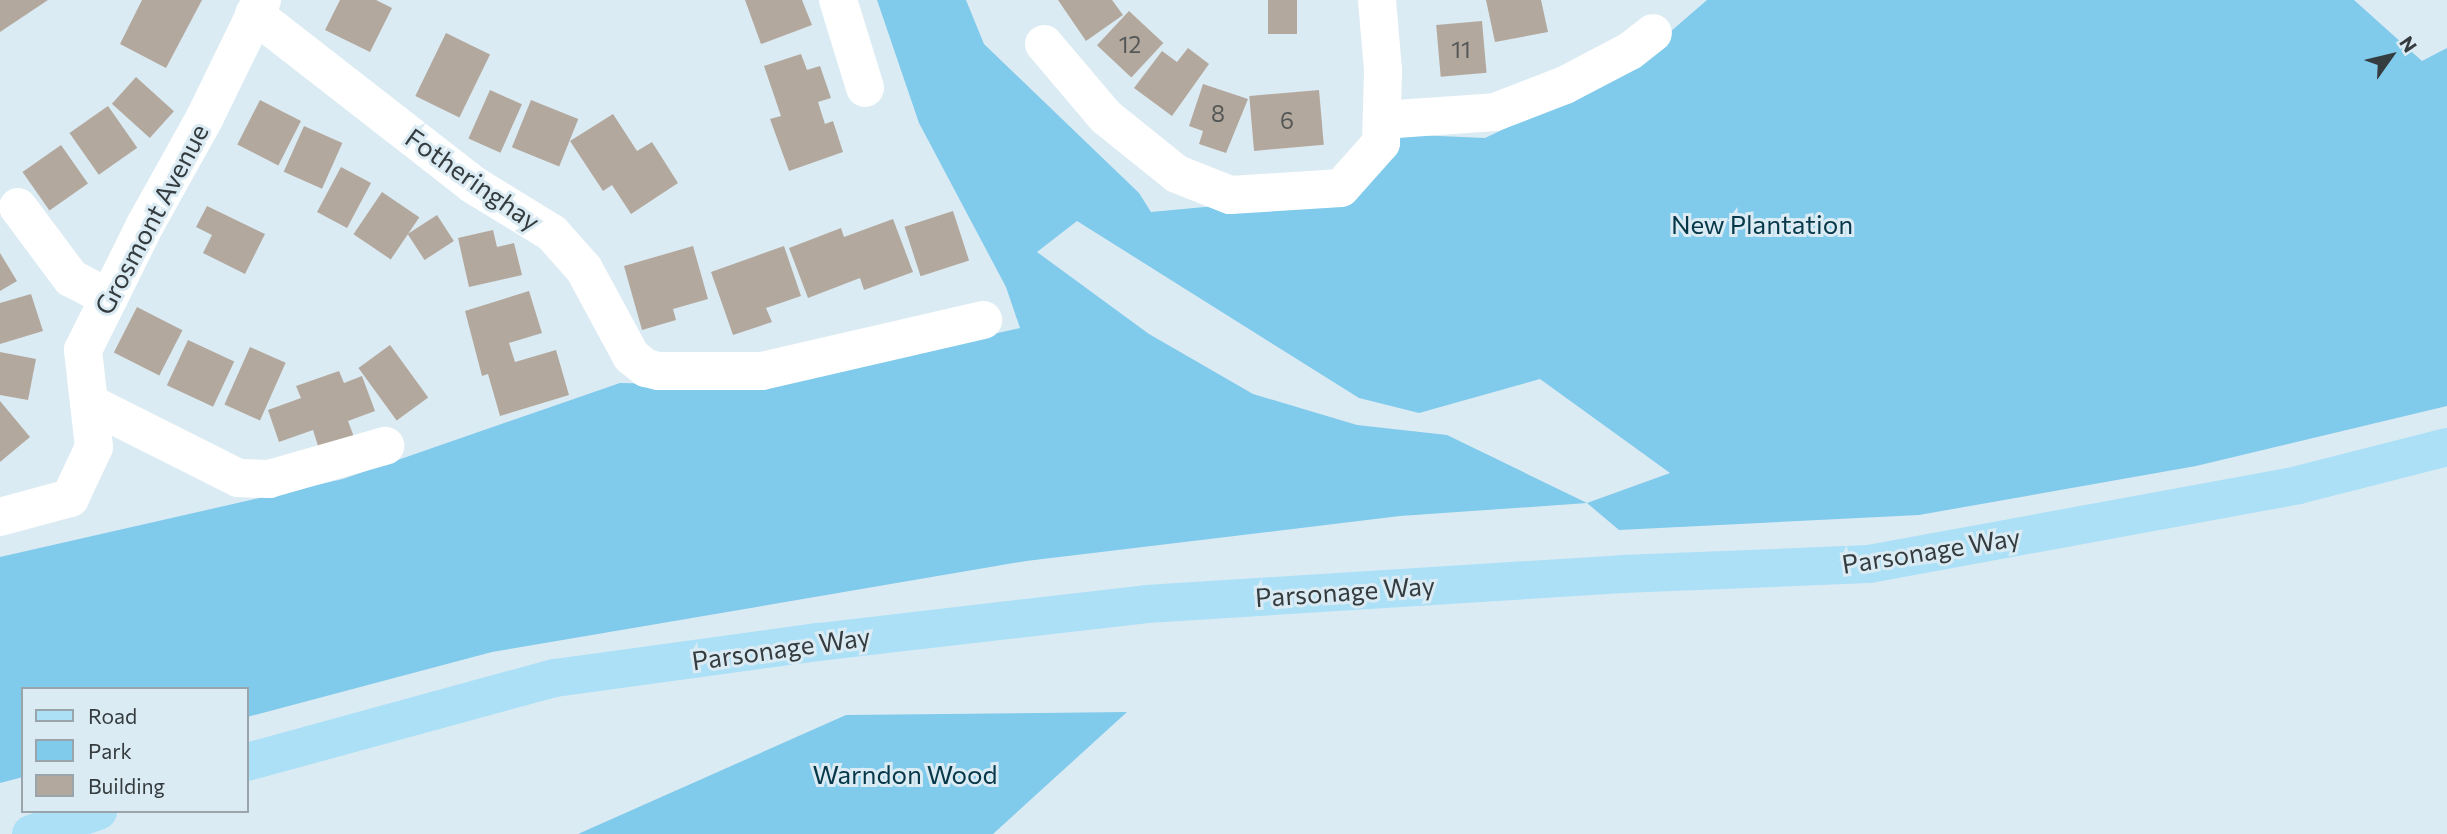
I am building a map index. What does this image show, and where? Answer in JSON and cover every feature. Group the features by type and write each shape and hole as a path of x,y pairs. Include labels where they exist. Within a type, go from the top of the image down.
{"main road":[{"name":"Parsonage Way","path":"248,762 555,678 819,642 1147,604 1608,575 1869,564 2298,485 2447,447"},
{"path":"31,834 92,813"}],"street":[{"path":"838,0 865,88"},
{"path":"1044,44 1106,117 1177,174 1230,195 1341,188 1381,144 1383,70 1377,0"},
{"name":"Grosmont Avenue","path":"0,517 70,498 94,447 83,350 205,117 258,7"},
{"name":"Fotheringhay","path":"258,7 472,184 552,233 584,269 631,356 646,368 658,371 762,371 982,320"},
{"path":"1382,120 1495,112 1565,85 1630,51 1653,33"},
{"path":"18,207 71,278 109,298"},
{"path":"89,404 238,478 269,480 385,446"}],"green space":[{"name":"New Plantation","path":"877,0 966,0 984,44 1139,193 1151,212 1323,196 1393,134 1485,138 1625,71 1707,0 2354,0 2422,61 2447,48 2447,406 2196,466 1919,515 1619,530 1587,503 1400,516 1026,561 492,652 248,717 248,687 21,687 21,778 0,783 0,557 343,479 620,383 761,386 1020,328 1006,287 919,123","holes":["1077,221 1359,398 1419,413 1540,379 1670,473 1587,503 1447,435 1357,425 1253,394 1149,334 1037,252"]},
{"name":"Warndon Wood","path":"1127,712 993,834 578,834 846,715"}],"building":[{"path":"0,0 48,0 0,32"},
{"path":"142,0 202,0 166,68 120,44"},
{"path":"340,0 376,0 392,8 370,52 325,30"},
{"path":"745,0 802,0 812,25 761,44"},
{"path":"1058,0 1112,0 1123,15 1086,41"},
{"path":"1268,0 1297,0 1297,34 1268,34"},
{"path":"1486,0 1541,0 1548,32 1495,42"},
{"path":"1129,11 1163,43 1131,77 1097,45"},
{"path":"1482,21 1487,73 1441,77 1436,25"},
{"path":"446,33 490,54 459,117 415,96"},
{"path":"1188,48 1209,64 1172,116 1134,88 1162,51 1177,62"},
{"path":"801,54 807,70 820,66 831,98 818,102 825,124 833,121 843,152 789,171 770,119 781,116 764,66"},
{"path":"136,77 174,111 150,138 112,104"},
{"path":"1203,84 1248,99 1226,153 1199,144 1203,131 1189,126"},
{"path":"490,90 522,104 500,153 468,138"},
{"path":"1319,90 1324,145 1254,151 1249,96"},
{"path":"260,100 301,121 278,165 237,145"},
{"path":"531,100 578,119 559,166 512,147"},
{"path":"108,106 137,148 99,175 69,133"},
{"path":"613,114 637,151 652,142 678,183 631,214 612,185 603,191 570,141"},
{"path":"304,126 342,143 322,189 284,172"},
{"path":"61,145 88,184 49,210 22,172"},
{"path":"341,167 371,183 347,228 317,212"},
{"path":"382,192 419,217 391,259 353,234"},
{"path":"207,206 265,234 245,274 203,253 212,235 196,227"},
{"path":"953,211 969,260 921,276 904,227"},
{"path":"437,215 454,241 425,260 408,234"},
{"path":"893,219 913,272 864,290 860,278 808,298 789,248 841,228 844,237"},
{"path":"493,230 497,247 514,243 522,275 469,287 458,238"},
{"path":"693,246 708,299 673,309 676,320 642,330 624,266"},
{"path":"784,246 801,296 766,308 772,322 733,335 711,272"},
{"path":"0,253 17,281 0,291"},
{"path":"529,291 542,333 509,343 515,362 556,350 569,395 500,416 488,374 482,376 465,311"},
{"path":"31,294 43,331 0,344 0,303"},
{"path":"137,307 182,330 159,376 114,352"},
{"path":"188,340 234,362 213,407 167,385"},
{"path":"390,345 428,398 397,421 358,368"},
{"path":"250,347 286,363 260,420 224,405"},
{"path":"0,352 36,359 28,400 0,395"},
{"path":"339,371 344,383 362,376 375,411 348,421 354,437 319,449 313,430 279,442 268,410 301,398 296,386"},
{"path":"0,401 30,437 0,462"}]}
